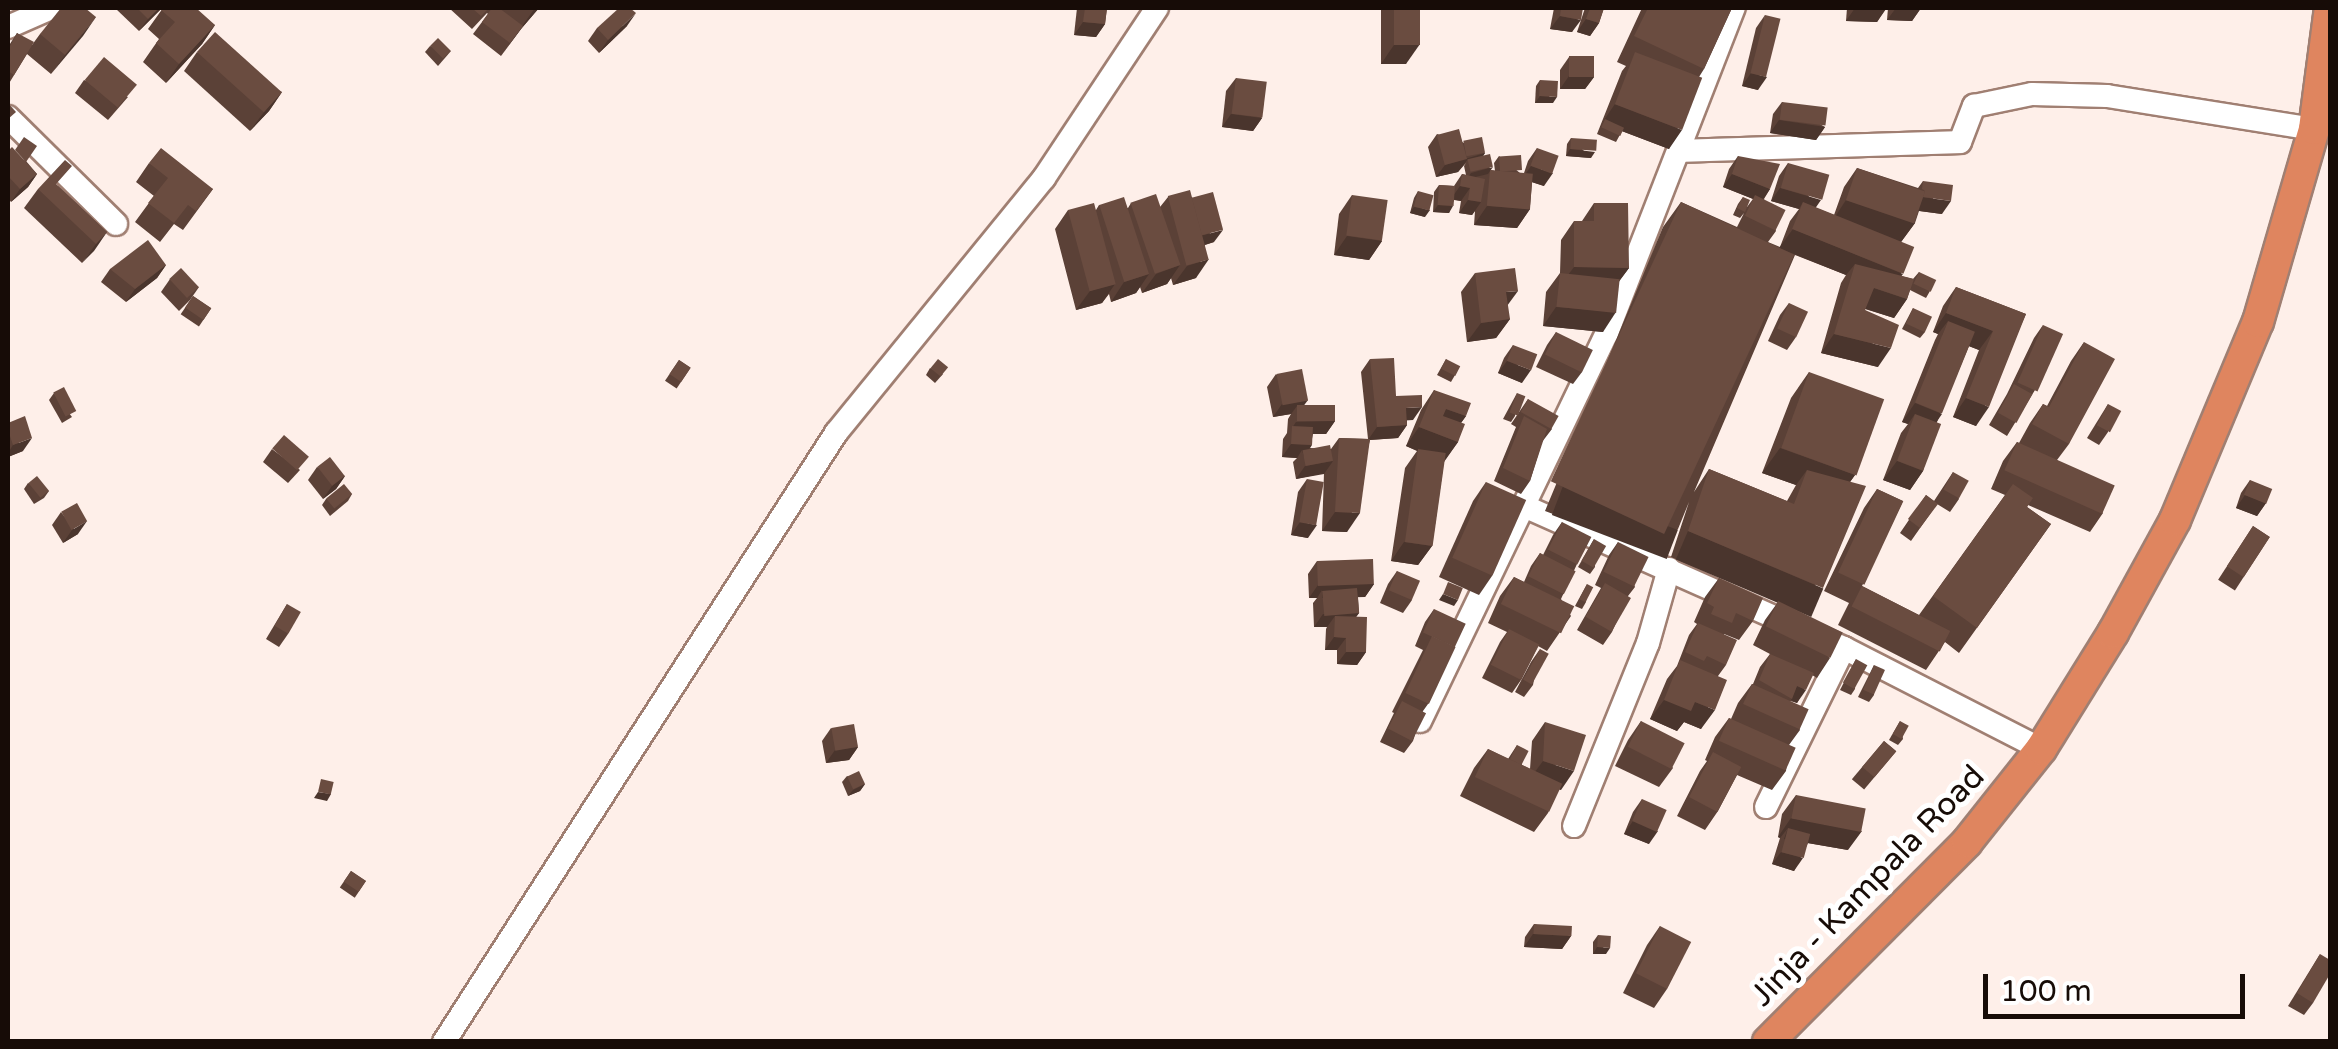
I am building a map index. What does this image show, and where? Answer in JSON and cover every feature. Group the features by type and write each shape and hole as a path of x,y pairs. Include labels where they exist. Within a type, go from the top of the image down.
{"highway":[{"name":"Jinja - Kampala Road","path":"1768,1042 1967,842 2041,749 2175,520 2236,385 2314,129 2330,23"}],"street":[{"path":"8,27 51,8"},
{"path":"444,1042 836,433 1044,178 1157,8"},
{"path":"1420,721 1607,333 1734,8"},
{"path":"1680,151 1964,141 1974,106 2032,94 2125,98 2314,129"},
{"path":"8,116 116,224"},
{"path":"1526,507 1844,648 2041,749"},
{"path":"1574,826 1648,642 1669,569"},
{"path":"1766,807 1844,648"}],"building":[{"path":"61,8 85,8 96,17 65,55 40,34"},
{"path":"137,8 159,8 148,19"},
{"path":"163,8 196,8 215,25 179,64 156,43 175,22"},
{"path":"472,8 489,8 481,16"},
{"path":"492,8 499,8 523,26 510,43 482,22"},
{"path":"619,8 630,8 636,13 608,40 597,28"},
{"path":"1085,8 1107,8 1105,24 1083,22"},
{"path":"1394,8 1420,8 1420,45 1394,45"},
{"path":"1561,8 1583,8 1581,20 1560,16"},
{"path":"1590,8 1604,8 1599,23 1586,19"},
{"path":"1648,8 1732,8 1704,69 1634,36"},
{"path":"1765,15 1781,19 1766,77 1750,73"},
{"path":"215,32 282,92 264,112 197,52"},
{"path":"17,33 34,42 14,75 8,71 8,50"},
{"path":"438,38 451,51 443,59 430,46"},
{"path":"1635,52 1702,78 1682,130 1615,104"},
{"path":"1569,56 1594,56 1594,77 1569,77"},
{"path":"104,57 137,85 118,108 85,80"},
{"path":"1236,78 1267,82 1262,118 1232,114"},
{"path":"1540,80 1558,81 1557,97 1539,96"},
{"path":"1782,102 1828,108 1825,125 1780,120"},
{"path":"8,103 16,112 8,119"},
{"path":"1605,119 1624,128 1620,136 1601,127"},
{"path":"1459,129 1467,159 1445,165 1437,135"},
{"path":"24,137 37,146 26,162 15,150"},
{"path":"1482,137 1485,153 1466,156 1463,141"},
{"path":"1571,138 1597,140 1596,151 1570,149"},
{"path":"12,147 37,174 20,189 8,176 8,151"},
{"path":"161,148 213,189 196,211 188,205 174,223 148,203 168,178 149,163"},
{"path":"1537,148 1559,156 1552,174 1531,166"},
{"path":"1490,154 1493,167 1471,172 1468,159"},
{"path":"1521,155 1522,170 1500,171 1499,157"},
{"path":"1738,156 1780,164 1770,189 1732,174"},
{"path":"65,160 72,166 56,184 107,232 96,244 38,189"},
{"path":"1788,163 1829,175 1822,200 1781,188"},
{"path":"1857,168 1925,191 1914,224 1846,200"},
{"path":"1490,170 1533,174 1530,210 1487,206"},
{"path":"1462,174 1485,179 1481,202 1468,200 1470,188 1460,186"},
{"path":"1923,181 1953,185 1951,201 1923,197"},
{"path":"1439,185 1455,186 1454,206 1438,205"},
{"path":"1190,190 1209,260 1186,265 1168,196"},
{"path":"1418,191 1433,195 1429,211 1414,206"},
{"path":"1213,192 1223,230 1202,235 1192,198"},
{"path":"1156,194 1180,265 1155,274 1130,203"},
{"path":"1352,195 1388,200 1382,241 1346,236"},
{"path":"1755,195 1786,210 1775,231 1745,216"},
{"path":"1124,197 1149,274 1124,282 1099,205"},
{"path":"1743,197 1750,200 1745,212 1737,208"},
{"path":"1681,202 1794,255 1664,534 1551,481"},
{"path":"1803,202 1914,247 1903,274 1792,229"},
{"path":"1094,203 1116,284 1090,291 1068,210"},
{"path":"1594,203 1628,203 1629,268 1574,267 1574,221 1594,221"},
{"path":"148,240 166,265 135,289 110,269"},
{"path":"1855,264 1914,279 1907,299 1874,288 1865,310 1899,325 1891,348 1834,334"},
{"path":"181,268 199,287 187,298 169,279"},
{"path":"1515,268 1518,291 1506,292 1510,319 1481,323 1475,273"},
{"path":"1919,272 1936,280 1931,292 1914,284"},
{"path":"1560,273 1620,279 1616,313 1556,307"},
{"path":"1956,287 2026,314 1989,407 1966,398 1993,331 1946,313"},
{"path":"193,296 211,308 203,320 185,308"},
{"path":"1789,303 1808,312 1796,337 1777,328"},
{"path":"1913,308 1932,317 1925,332 1906,323"},
{"path":"1948,321 1975,332 1942,413 1915,403"},
{"path":"2043,325 2063,334 2037,392 2017,383"},
{"path":"1556,332 1593,350 1582,372 1545,354"},
{"path":"2084,342 2115,359 2069,444 2032,424 2043,404 2049,407"},
{"path":"1513,345 1537,354 1531,370 1507,361"},
{"path":"1394,358 1396,396 1422,395 1422,407 1406,408 1407,425 1377,427 1370,359"},
{"path":"938,359 948,367 941,377 930,368"},
{"path":"1446,359 1460,366 1455,376 1441,369"},
{"path":"679,360 691,368 681,382 669,374"},
{"path":"1302,369 1308,400 1283,405 1276,374"},
{"path":"1809,372 1884,399 1856,475 1781,448"},
{"path":"2014,384 2032,394 2016,423 1998,413"},
{"path":"64,387 76,411 66,417 53,392"},
{"path":"1434,390 1471,403 1466,416 1446,409 1443,416 1465,424 1458,442 1419,427"},
{"path":"1517,393 1525,396 1518,416 1509,413"},
{"path":"1528,399 1559,416 1551,429 1521,412"},
{"path":"2108,404 2121,411 2110,432 2097,425"},
{"path":"1297,405 1335,405 1335,421 1297,421"},
{"path":"1915,414 1941,424 1923,471 1897,461"},
{"path":"25,416 32,438 13,445 8,423"},
{"path":"1524,416 1547,429 1530,481 1503,468"},
{"path":"1292,426 1313,427 1312,445 1291,444"},
{"path":"284,435 309,457 297,470 272,449"},
{"path":"1339,438 1370,439 1360,513 1335,512"},
{"path":"2017,442 2115,486 2102,514 2004,470"},
{"path":"1330,445 1333,461 1306,466 1303,450"},
{"path":"1418,449 1446,453 1433,546 1405,542"},
{"path":"330,457 345,476 332,486 317,467"},
{"path":"1709,469 1794,504 1807,470 1866,486 1823,588 1688,531"},
{"path":"1953,472 1969,481 1959,498 1943,489"},
{"path":"37,476 49,491 40,498 28,483"},
{"path":"1307,479 1324,482 1316,525 1299,522"},
{"path":"2250,480 2272,489 2266,504 2244,495"},
{"path":"1486,482 1526,500 1492,576 1452,558"},
{"path":"344,484 352,494 334,509 326,498"},
{"path":"2013,484 2033,498 2027,507 2051,524 1977,628 1933,596"},
{"path":"1877,489 1903,501 1864,585 1838,572"},
{"path":"1926,495 1938,504 1920,528 1908,519"},
{"path":"77,503 87,521 71,530 61,512"},
{"path":"1562,522 1591,537 1577,565 1548,550"},
{"path":"2253,526 2270,537 2244,577 2227,566"},
{"path":"1594,539 1606,546 1594,568 1582,561"},
{"path":"1618,542 1649,557 1634,587 1604,572"},
{"path":"1540,553 1576,571 1564,594 1528,576"},
{"path":"1373,559 1374,584 1318,586 1317,561"},
{"path":"1397,571 1420,581 1412,600 1389,590"},
{"path":"1514,577 1574,606 1561,633 1501,604"},
{"path":"1719,578 1763,598 1753,621 1736,613 1732,623 1711,614 1714,607 1707,603"},
{"path":"1448,582 1463,588 1458,600 1443,594"},
{"path":"1605,583 1631,598 1611,632 1586,617"},
{"path":"1587,584 1593,587 1586,602 1579,599"},
{"path":"1862,586 1950,631 1940,651 1852,606"},
{"path":"1357,588 1359,613 1324,616 1322,591"},
{"path":"1778,601 1843,633 1830,658 1766,626"},
{"path":"287,604 301,612 288,634 274,626"},
{"path":"1434,609 1466,624 1455,647 1423,633"},
{"path":"1335,616 1367,617 1366,652 1346,652 1346,638 1334,637"},
{"path":"1698,623 1737,640 1726,665 1685,652"},
{"path":"1509,629 1539,644 1521,680 1491,665"},
{"path":"1432,636 1456,647 1429,704 1405,693"},
{"path":"1540,649 1549,654 1532,684 1523,680"},
{"path":"1770,654 1814,673 1806,690 1797,686 1792,699 1759,680"},
{"path":"1856,659 1867,665 1854,689 1843,683"},
{"path":"1680,660 1727,680 1715,710 1695,702 1691,711 1664,700"},
{"path":"1874,665 1885,670 1874,695 1863,690"},
{"path":"1752,684 1809,709 1800,729 1743,704"},
{"path":"1402,701 1426,713 1412,741 1388,729"},
{"path":"1729,718 1796,748 1786,771 1719,741"},
{"path":"1641,721 1685,743 1671,769 1628,747"},
{"path":"1900,721 1909,726 1901,739 1893,734"},
{"path":"1545,722 1586,735 1574,771 1543,761"},
{"path":"854,724 858,747 835,751 831,728"},
{"path":"1884,741 1896,751 1874,777 1862,767"},
{"path":"1517,745 1529,751 1521,765 1510,759"},
{"path":"1488,749 1562,784 1549,812 1475,777"},
{"path":"1713,752 1741,767 1717,812 1689,797"},
{"path":"859,771 865,784 853,789 847,776"},
{"path":"321,779 334,782 331,795 318,792"},
{"path":"1796,795 1866,809 1861,832 1791,819"},
{"path":"1642,799 1667,810 1657,832 1632,821"},
{"path":"1788,828 1810,834 1804,858 1782,852"},
{"path":"351,871 366,881 359,892 344,882"},
{"path":"1534,924 1572,926 1571,936 1533,934"},
{"path":"1660,926 1691,942 1667,989 1636,973"},
{"path":"1598,935 1611,936 1610,948 1597,947"},
{"path":"2320,954 2330,960 2330,974 2313,1003 2297,993"}]}
